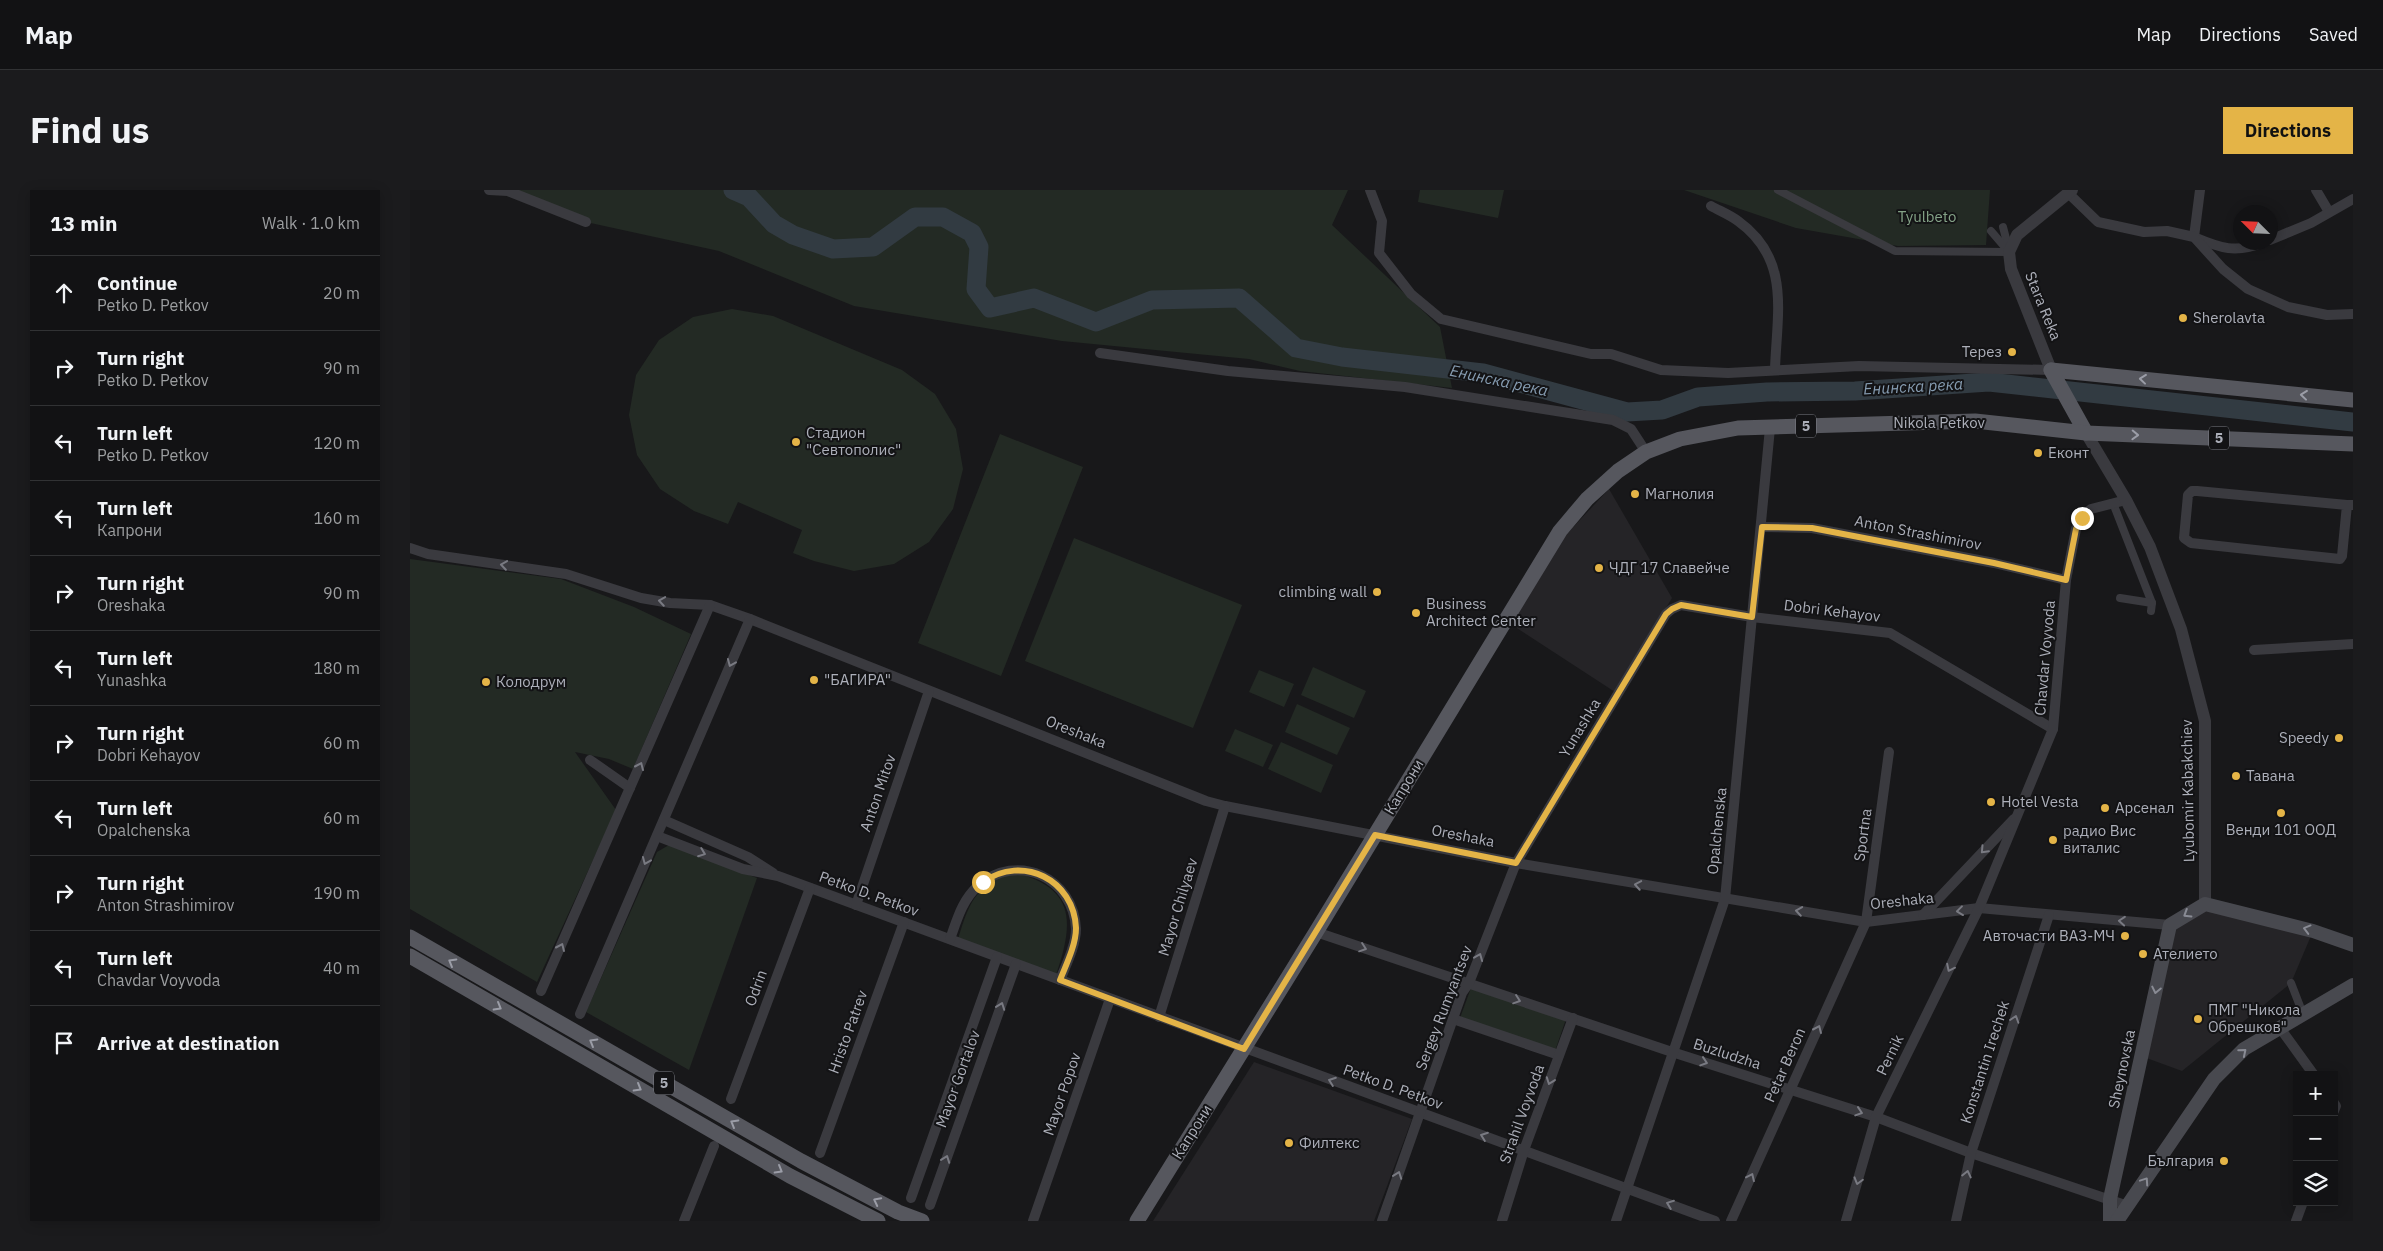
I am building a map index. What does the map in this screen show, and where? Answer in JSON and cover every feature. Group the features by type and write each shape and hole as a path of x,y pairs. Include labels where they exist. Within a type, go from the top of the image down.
{"main road":[{"path":"2054,375 2353,400"},
{"path":"2054,375 2086,433"},
{"name":"Nikola Petkov","path":"1560,531 1587,499 1618,471 1646,452 1680,439 1738,428 1976,421 2086,433 2353,444"},
{"name":"Капрони","path":"1137,1221 1316,932 1560,531"},
{"path":"2170,925 2205,904 2313,931 2353,945"},
{"name":"Sheynovska","path":"2110,1221 2110,1199 2170,925"},
{"name":"5","path":"410,937 801,1161 898,1212 922,1221"},
{"name":"5","path":"410,956 790,1176 878,1221"},
{"path":"2117,1221 2214,1080 2244,1049 2353,985"}],"street":[{"path":"489,190 508,191 586,222"},
{"path":"1370,190 1382,221 1379,253 1411,294 1441,320 1590,354 1611,354 1661,370 1728,373 1859,366 2054,375"},
{"path":"1778,190 1895,251 2009,252"},
{"path":"2200,190 2194,237 2223,269 2248,289 2288,307 2327,315 2353,314"},
{"path":"2316,190 2329,212"},
{"path":"2009,252 2017,235 2070,192 2098,222 2144,232 2167,231 2194,237 2218,247 2233,249"},
{"path":"2278,237 2311,223 2353,200"},
{"path":"1711,206 1737,220 1754,234 1764,246 1777,274 1775,369"},
{"path":"2003,227 2009,252"},
{"path":"1991,232 2009,252"},
{"name":"Stara Reka","path":"2009,252 2011,269 2054,375"},
{"path":"1100,353 1228,370 1414,389 1613,420 1631,429 1646,452"},
{"name":"Opalchenska","path":"1616,1221 1725,899 1770,428"},
{"name":"Lyubomir Kabakchiev","path":"2086,433 2119,501 2150,547 2181,629 2205,721 2205,904"},
{"path":"2192,491 2350,505 2340,559 2191,543 2184,538 2188,495 2192,491"},
{"path":"2119,501 2151,607 2120,598"},
{"name":"Chavdar Voyvoda","path":"1979,908 2053,729 2066,580 2076,529 2082,518 2091,509 2119,501"},
{"name":"Anton Strashimirov","path":"1762,527 1812,528 1994,563 2066,580"},
{"name":"Oreshaka","path":"410,548 428,554 566,574 641,598 710,605 750,618 1206,801 1226,806 1516,863 1866,922 1979,908 2170,925"},
{"path":"541,992 710,605"},
{"name":"Dobri Kehayov","path":"1672,609 1681,605 1752,617 1890,633 2053,729"},
{"name":"Yunashka","path":"1516,863 1661,622 1672,609"},
{"path":"580,1014 750,618"},
{"path":"2254,650 2353,644"},
{"name":"Anton Mitov","path":"856,905 929,691"},
{"name":"Sportna","path":"1866,922 1889,752"},
{"path":"590,760 630,788"},
{"name":"Mayor Chilyaev","path":"1159,1017 1226,806"},
{"name":"Chavdar Voyvoda","path":"1923,915 2018,814"},
{"name":"Petko D. Petkov","path":"664,820 748,857 778,876"},
{"name":"Petko D. Petkov","path":"657,836 743,869 778,876 1244,1049 1716,1221"},
{"name":"Sergey Rumyantsev","path":"1382,1221 1462,993 1469,983 1516,863"},
{"path":"950,939 965,901 983,882 994,875 1013,869 1035,873 1051,881 1060,890 1070,905 1074,916 1075,936 1060,980"},
{"name":"Odrin","path":"731,1099 810,888"},
{"name":"Pernik","path":"1846,1221 1876,1117 1979,908"},
{"name":"Konstantin Irechek","path":"1956,1221 1972,1153 2049,915"},
{"name":"Hristo Patrev","path":"820,1152 904,922"},
{"name":"Petar Beron","path":"1731,1221 1866,922"},
{"name":"Buzludzha","path":"1316,932 1672,1052 1876,1117 1972,1153 2128,1206"},
{"name":"Mayor Gortalov","path":"911,1198 997,957"},
{"name":"Mayor Gortalov","path":"930,1205 1016,964"},
{"path":"2291,983 2303,1014"},
{"name":"Mayor Popov","path":"1034,1221 1110,999"},
{"name":"Strahil Voyvoda","path":"1502,1221 1524,1150 1573,1018"},
{"path":"1453,1019 1559,1055"},
{"path":"2280,1028 2311,1071"},
{"path":"684,1221 714,1146"},
{"path":"2296,1221 2302,1206"}],"shaded area":[{"name":"ЧДГ 17 Славейче","path":"1609,489 1672,598 1615,692 1509,623 1563,538"},
{"name":"ПМГ \"Никола Обрешков\"","path":"2205,904 2313,931 2291,983 2182,1071 2141,1056 2170,925"},
{"path":"1254,1062 1412,1119 1374,1221 1153,1221"}],"green space":[{"path":"489,190 1348,190 1332,225 1440,327 1452,388 1300,371 1249,359 1062,341 854,306 719,251 586,222"},
{"path":"1420,190 1504,190 1498,218 1418,202"},
{"name":"Tyulbeto","path":"1684,190 1990,190 1986,245 1898,246 1796,228"},
{"name":"Стадион \"Севтополис\"","path":"732,309 773,316 902,370 935,394 956,429 963,469 953,509 929,542 894,564 854,571 814,561 793,553 802,530 738,502 728,524 694,511 660,489 637,455 629,415 636,375 659,340 693,317"},
{"path":"1000,434 1083,467 1001,676 918,643"},
{"path":"1074,538 1242,605 1193,728 1025,661"},
{"path":"410,559 561,579 634,607 691,634 633,769 609,759 575,752 616,810 537,982 410,909"},
{"path":"1313,667 1366,691 1354,718 1301,695"},
{"path":"1259,670 1294,684 1284,707 1249,692"},
{"path":"1297,704 1350,728 1337,755 1285,732"},
{"path":"1235,729 1273,745 1263,767 1225,751"},
{"path":"1281,742 1333,765 1321,793 1268,769"},
{"path":"669,845 757,878 689,1070 586,1012 657,852"},
{"path":"1013,872 1034,879 1049,887 1059,898 1065,910 1067,923 1066,939 1056,975 958,939 970,905 976,896 990,883"},
{"path":"1471,988 1566,1019 1555,1051 1460,1018"}],"waterway":[{"name":"Енинска река","path":"733,190 749,197 774,224 793,235 833,249 873,247 915,217 943,217 972,233 979,247 976,289 990,308 1034,298 1096,322 1152,300 1239,298 1296,348 1342,357 1483,373 1627,412 1662,410 1698,397 1767,392 1855,391 1989,382 2353,422"}],"place":[{"name":"Sherolavta","path":"2183,318"},
{"name":"Терез","path":"2012,352"},
{"name":"Стадион \"Севтополис\"","path":"796,442"},
{"name":"Еконт","path":"2038,453"},
{"name":"Магнолия","path":"1635,494"},
{"name":"ЧДГ 17 Славейче","path":"1599,568"},
{"name":"climbing wall","path":"1377,592"},
{"name":"Business Architect Center","path":"1416,613"},
{"name":"\"БАГИРА\"","path":"814,680"},
{"name":"Колодрум","path":"486,682"},
{"name":"Speedy","path":"2339,738"},
{"name":"Тавана","path":"2236,776"},
{"name":"Hotel Vesta","path":"1991,802"},
{"name":"Арсенал","path":"2105,808"},
{"name":"Венди 101 ООД","path":"2281,813"},
{"name":"радио Вис виталис","path":"2053,840"},
{"name":"Авточасти ВАЗ-МЧ","path":"2125,936"},
{"name":"Ателието","path":"2143,954"},
{"name":"ПМГ \"Никола Обрешков\"","path":"2198,1019"},
{"name":"Филтекс","path":"1289,1143"},
{"name":"България","path":"2224,1161"}],"route":[{"path":"983,882 1000,872 1018,868 1046,878 1060,890 1072,910 1076,930 1060,980 1244,1049 1375,835 1516,863 1666,614 1681,605 1752,617 1762,527 1812,528 1994,563 2066,580 2076,529 2082,518"}]}
